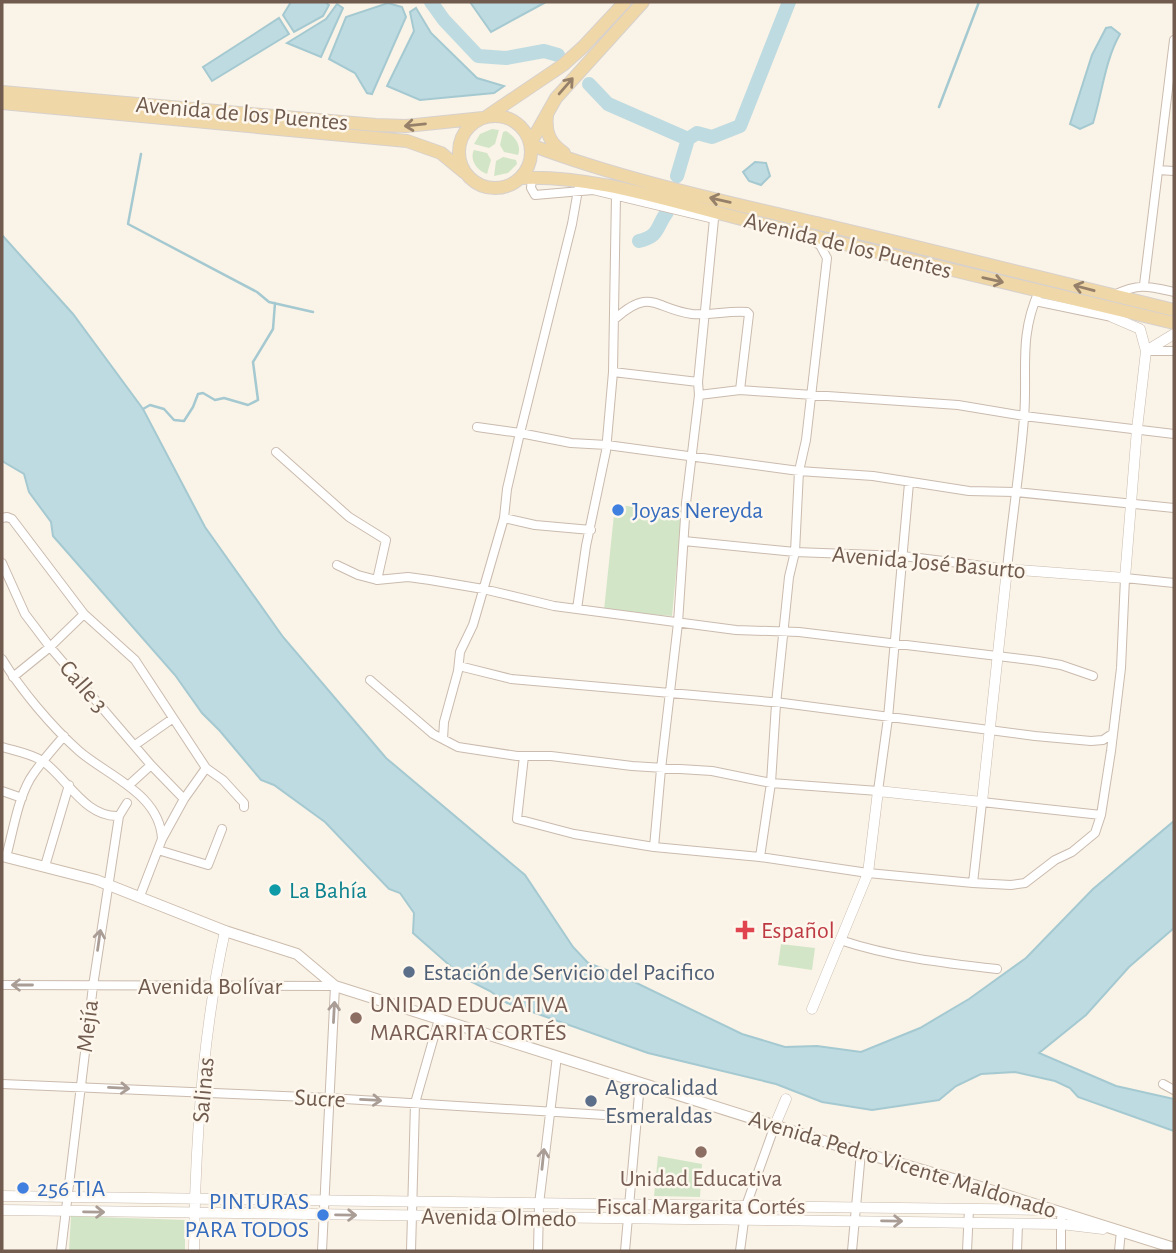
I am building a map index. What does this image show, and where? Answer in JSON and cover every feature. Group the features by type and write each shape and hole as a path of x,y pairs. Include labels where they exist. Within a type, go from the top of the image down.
{"main road":[{"path":"625,2 563,65 472,124 461,138 458,156 464,172 479,185 491,189 510,186 526,178 531,145 551,105 643,2"},
{"name":"Avenida de los Puentes","path":"2,92 376,125 406,126 488,115"},
{"name":"Avenida de los Puentes","path":"2,103 407,141 441,153 464,172"},
{"path":"551,105 546,124 548,137 556,148 576,162"},
{"path":"488,115 512,120 524,130 531,145"},
{"name":"Avenida de los Puentes","path":"531,145 576,162 666,187 1018,270 1112,307 1174,323"},
{"name":"Avenida de los Puentes","path":"526,178 566,178 716,216 800,233 1037,296 1112,307 1174,310"},
{"name":"Avenida Pedro Vicente Maldonado","path":"4,857 108,883 225,931 297,954 335,986 1059,1216 1121,1231 1174,1248"}],"street":[{"path":"1144,285 1170,99 1174,40"},
{"path":"1158,170 1174,171"},
{"path":"526,178 535,195 593,190 716,216 703,314 699,395 685,503 678,623 654,847"},
{"path":"443,739 444,722 459,666 460,652 473,625 504,518 507,488 578,190"},
{"path":"577,609 586,546 607,445 616,318 617,195"},
{"path":"760,857 771,783 789,577 795,552 799,471 812,395 827,258 820,245 800,233"},
{"path":"524,756 517,819 574,834 654,847 760,857 868,873 1011,885 1026,883 1055,860 1072,852 1095,833 1101,815 1121,668 1136,429 1146,351 1140,328 1112,307 1130,288 1144,285 1174,292"},
{"path":"973,883 1024,416 1023,351 1037,296"},
{"path":"616,318 629,306 646,301 691,314 745,311 749,314 740,390"},
{"path":"1146,351 1174,334"},
{"path":"1146,351 1174,351"},
{"path":"613,372 698,382"},
{"path":"699,395 740,390 958,405 1024,416 1174,434"},
{"path":"477,427 571,443 607,445 799,471 873,476 969,491 1015,492 1174,508"},
{"path":"276,452 349,517 386,540 377,580"},
{"path":"812,1009 868,873 888,718 909,483"},
{"path":"2,518 12,519 84,614 135,660 206,768 223,780 244,803 244,807"},
{"path":"504,518 535,525 591,530"},
{"name":"Avenida José Basurto","path":"684,541 795,552 903,556 1007,569 1174,583"},
{"name":"Calle 3","path":"2,563 25,614 50,647 151,765 184,799"},
{"path":"337,565 377,580 408,577 483,589 554,606 736,630 784,631 998,656 1061,665 1093,676"},
{"path":"13,677 50,647 84,614"},
{"path":"2,659 13,677 64,736 90,760 129,785 156,814 162,839"},
{"path":"459,666 511,679 783,703 1091,741 1103,740 1112,734"},
{"path":"370,680 433,734 458,747 661,769 712,771 771,783 878,791 1101,815"},
{"path":"135,745 172,719"},
{"path":"4,857 29,781 64,736"},
{"path":"2,747 42,761 93,810 109,817 119,816"},
{"path":"129,785 151,765"},
{"path":"140,896 162,839 184,799 206,768"},
{"path":"45,866 69,785"},
{"path":"2,791 22,798"},
{"name":"Mejía","path":"61,1251 108,883 119,816 127,803"},
{"path":"158,849 208,865 222,829"},
{"name":"Salinas","path":"194,1251 194,1199 202,1092 213,986 225,931"},
{"path":"840,940 878,953 997,968"},
{"name":"Avenida Bolívar","path":"2,985 335,986"},
{"path":"321,1251 335,986"},
{"path":"411,1251 415,1103 439,1019"},
{"path":"538,1251 539,1203 556,1056"},
{"path":"625,1251 640,1083"},
{"name":"Sucre","path":"2,1084 329,1098 637,1117"},
{"path":"1163,1084 1174,1090"},
{"path":"740,1251 746,1206 786,1100"},
{"path":"852,1251 861,1152"},
{"name":"Avenida Olmedo","path":"2,1196 969,1209 1059,1216"},
{"path":"967,1251 969,1209"},
{"name":"Avenida Olmedo","path":"2,1210 1017,1224 1059,1216"},
{"path":"1059,1216 1062,1251"},
{"path":"1017,1224 1017,1251"},
{"path":"1119,1251 1121,1231"}],"green space":[{"path":"492,129 499,130 495,144 489,148 474,144 480,134"},
{"path":"506,131 516,141 518,155 504,152 500,145 503,132"},
{"path":"474,150 487,153 491,160 487,174 475,164"},
{"path":"503,157 516,160 517,164 508,173 494,176 496,161"},
{"path":"615,505 682,511 672,616 604,610"},
{"path":"781,944 815,948 812,970 778,965"},
{"path":"658,1156 702,1164 700,1197 654,1196"},
{"path":"71,1216 185,1220 185,1251 69,1251"}],"water":[{"path":"291,2 325,2 329,5 323,16 294,32 283,15"},
{"path":"470,2 546,2 491,32"},
{"path":"388,3 402,7 406,17 372,94 367,93 355,73 329,59 346,17"},
{"path":"337,4 343,8 321,57 287,43 326,19"},
{"path":"416,8 431,33 477,78 504,86 494,93 420,100 387,86 414,31 410,12"},
{"path":"279,18 289,34 212,81 203,67"},
{"path":"1111,27 1120,34 1107,66 1093,123 1080,129 1070,124 1092,55 1106,28"},
{"path":"755,162 766,163 770,176 761,185 749,181 743,172"},
{"path":"2,235 73,314 143,409 205,527 283,637 386,758 525,875 573,947 588,963 622,976 742,1034 785,1047 817,1046 861,1052 920,1028 969,999 1026,958 1093,889 1174,821 1174,928 1129,967 1086,1015 1039,1053 1116,1086 1174,1099 1174,1131 1078,1097 1070,1088 1055,1081 1015,1072 981,1074 956,1086 939,1100 872,1110 822,1102 776,1084 648,1053 507,1003 464,978 413,933 414,913 400,893 389,889 325,822 274,785 261,780 202,713 175,675 53,536 51,522 29,492 24,474 2,461"}],"waterway":[{"path":"431,2 478,56 506,58 544,51 558,55"},
{"path":"677,176 688,139 697,133 712,137 740,126 789,2"},
{"path":"939,107 979,2"},
{"path":"589,84 608,104 688,139"},
{"path":"141,154 128,224 257,292 269,302 313,312"},
{"path":"639,241 654,234 667,212"},
{"path":"143,409 150,405 164,409 174,420 184,421 198,394 203,393 215,400 224,398 248,405 258,400 253,362 273,329 275,303"}],"place":[{"name":"Joyas Nereyda","path":"618,510"},
{"name":"La Bahía","path":"275,890"},
{"name":"Español","path":"745,930"},
{"name":"Estación de Servicio del Pacifico","path":"409,972"},
{"name":"UNIDAD EDUCATIVA MARGARITA CORTÉS","path":"356,1018"},
{"name":"Agrocalidad Esmeraldas","path":"591,1101"},
{"name":"Unidad Educativa Fiscal Margarita Cortés","path":"701,1152"},
{"name":"256 TIA","path":"23,1188"},
{"name":"PINTURAS PARA TODOS","path":"323,1215"}]}
